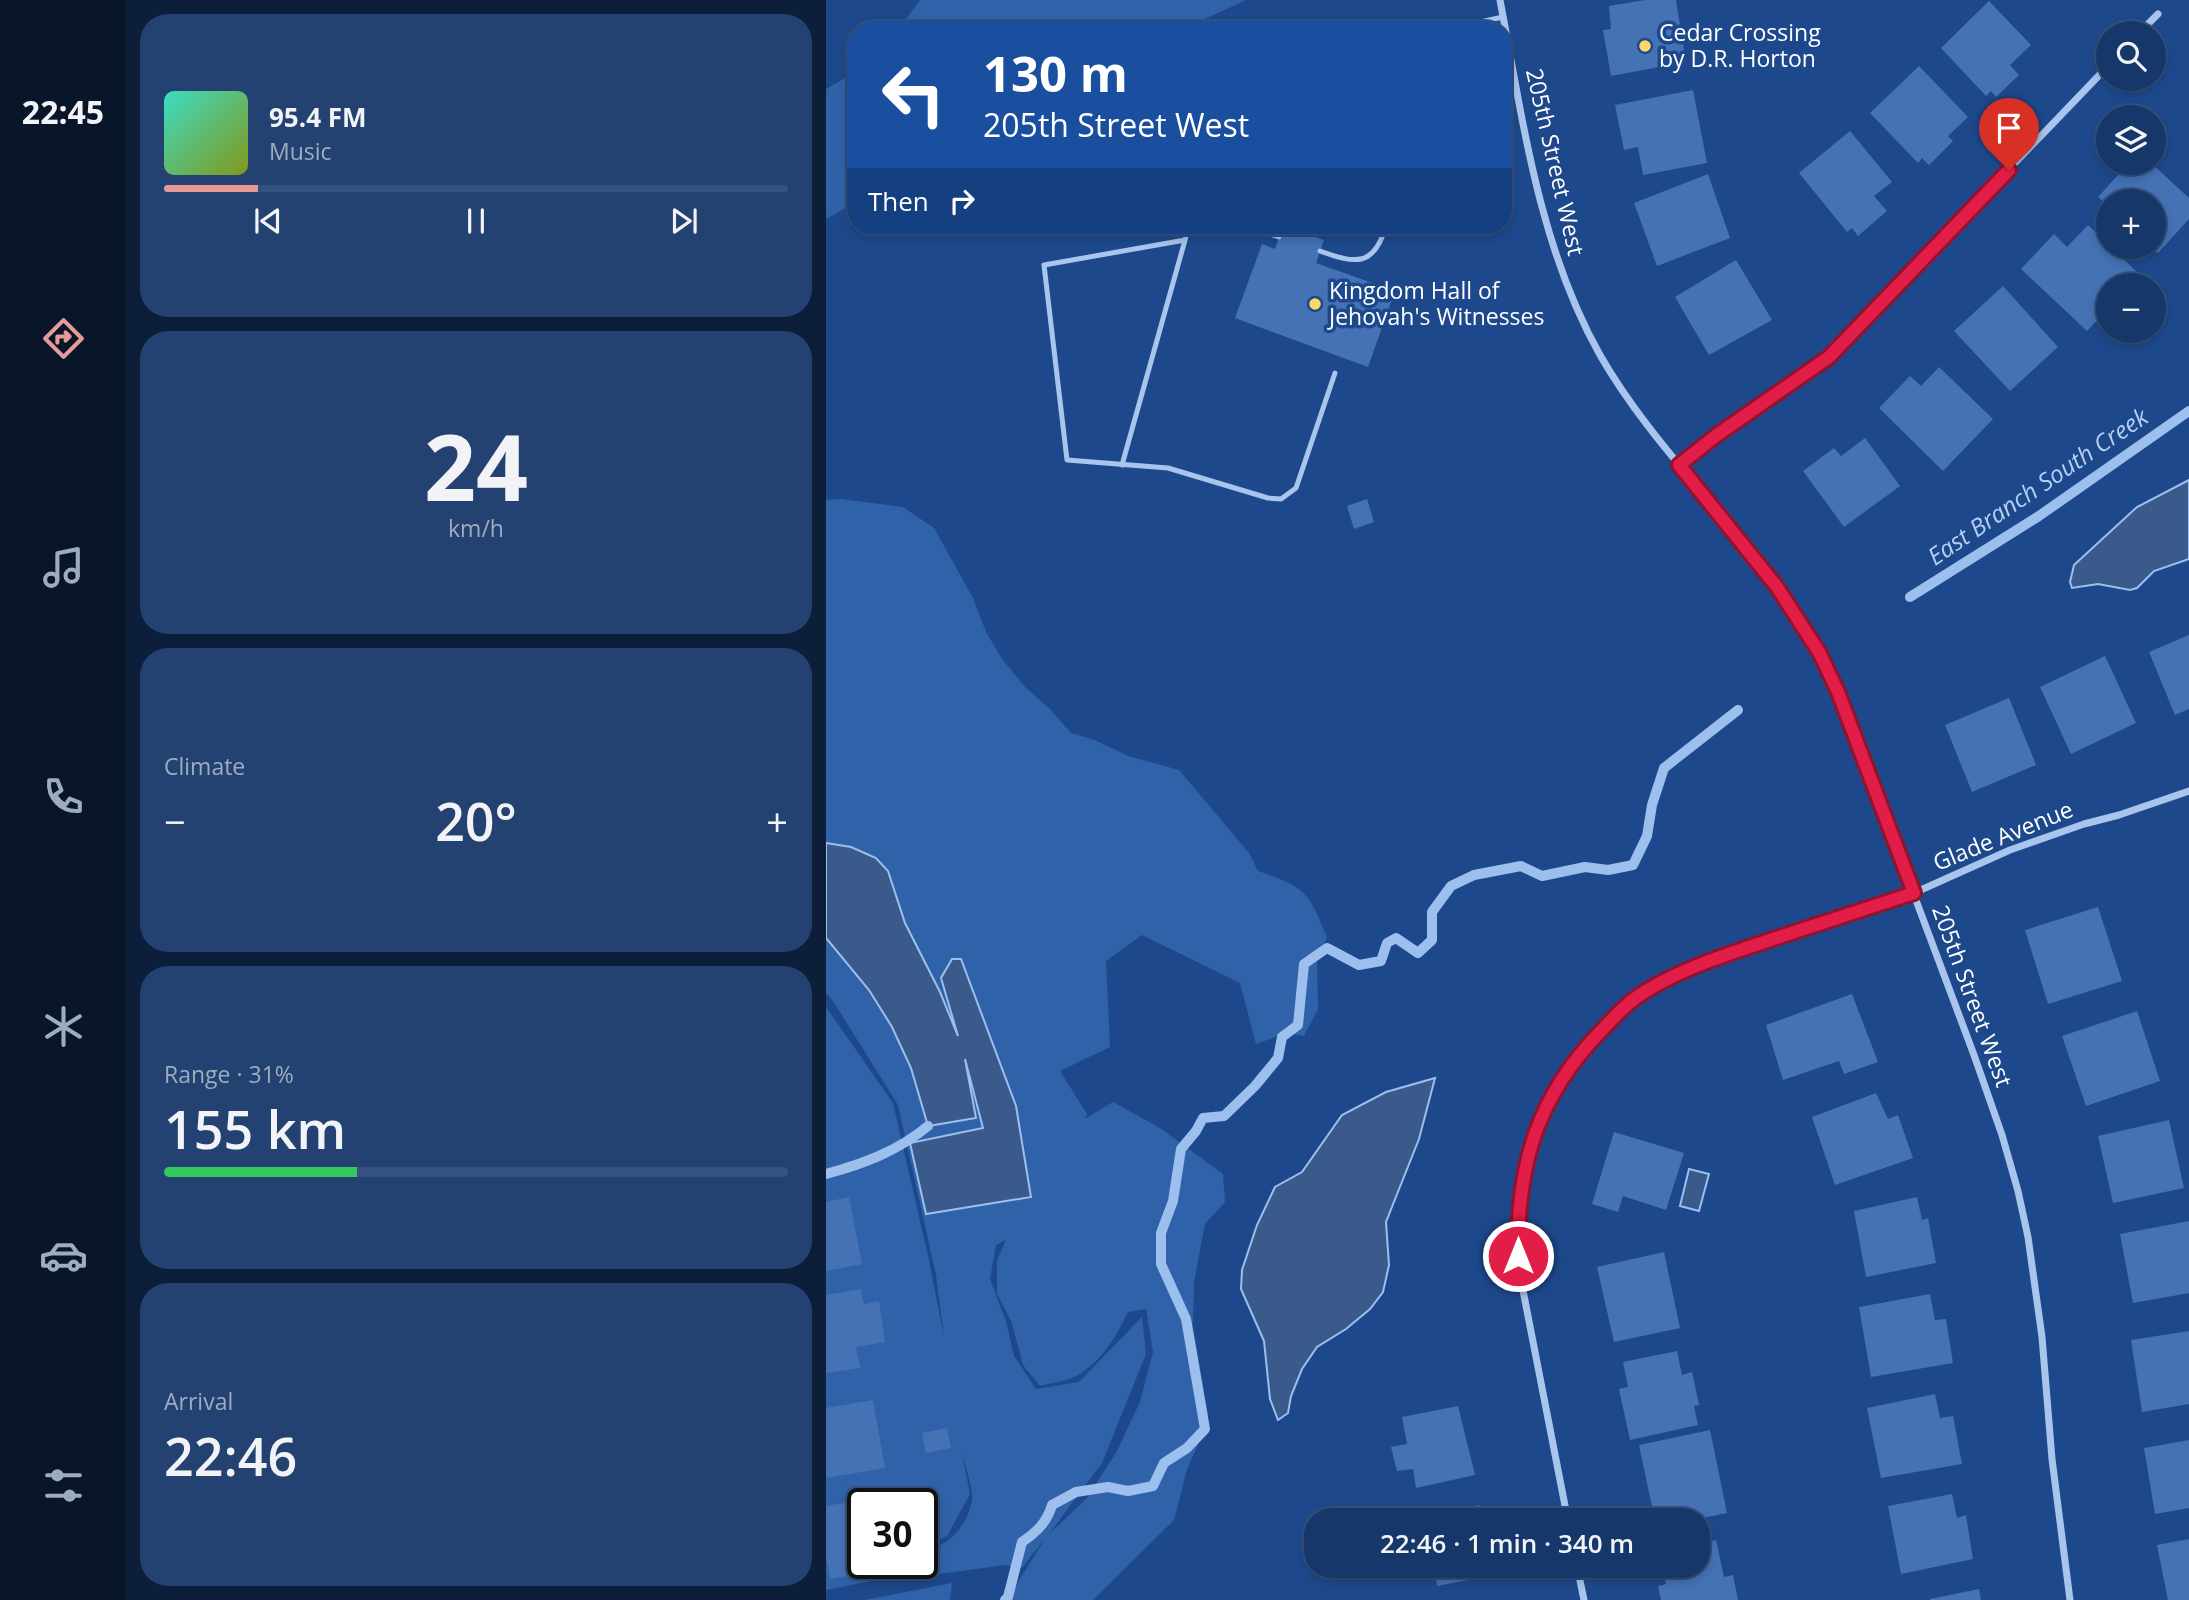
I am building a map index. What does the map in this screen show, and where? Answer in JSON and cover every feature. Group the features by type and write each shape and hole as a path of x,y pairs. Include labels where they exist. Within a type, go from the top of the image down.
{"street":[{"name":"205th Street West","path":"1500,0 1504,21"},
{"path":"2151,21 2158,14"},
{"name":"205th Street West","path":"1512,62 1539,196 1567,288 1601,356 1623,392 1650,431 1777,587 1819,652 1838,692 1998,1121 2028,1237 2042,1336 2052,1459 2070,1600"},
{"path":"1679,465 1717,435 1829,357 2096,79"},
{"name":"Glade Avenue","path":"1565,1508 1524,1293 1517,1227 1520,1193 1535,1131 1564,1074 1588,1044 1643,992 1694,966 1914,893 2010,850 2189,791"},
{"path":"1579,1578 1584,1600"}],"lane":[{"path":"1485,21 1503,17"},
{"path":"1122,465 1186,235"},
{"path":"1273,235 1279,237"},
{"path":"1320,251 1362,261 1372,256 1381,244 1384,235"},
{"path":"1185,240 1044,265 1067,460 1168,468 1268,498 1281,499 1296,488 1335,373"}],"shaded area":[{"path":"920,0 1246,0 1200,21 905,21"},
{"path":"847,77 847,207 826,219 826,89"},
{"path":"2189,480 2189,559 2154,571 2137,588 2130,590 2098,584 2072,588 2070,582 2074,565 2137,507"},
{"path":"841,499 903,507 934,528 973,598 986,632 1002,659 1026,688 1049,708 1071,733 1095,740 1128,756 1179,770 1249,853 1258,871 1287,882 1303,893 1315,909 1327,937 1317,961 1318,1009 1304,1036 1286,1033 1256,1044 1240,983 1142,935 1106,961 1110,1047 1060,1071 1087,1114 1085,1119 1113,1102 1160,1128 1223,1174 1225,1202 1205,1224 1194,1282 1193,1326 1208,1414 1187,1469 1174,1520 1093,1600 1007,1600 1046,1537 1022,1568 1005,1565 938,1574 938,1547 960,1528 972,1501 962,1454 970,1494 947,1536 938,1540 938,1488 847,1488 847,1579 882,1579 826,1590 826,1007 893,1103 944,1337 936,1275 898,1105 826,993 826,500","holes":["1006,1240 997,1260 997,1294 1012,1323 1023,1365 1040,1386 1068,1379 1091,1366 1106,1350 1128,1312 1146,1309 1153,1352 1140,1402 1116,1453 1086,1499 1049,1534 1102,1463 1146,1354 1142,1317 1079,1382 1036,1389 1014,1356 1006,1321 990,1279 996,1245"]},
{"path":"826,843 851,847 876,858 888,871 905,923 940,992 958,1036 941,978 952,959 961,959 1016,1106 1031,1197 926,1214 910,1143 983,1128 965,1059 976,1118 928,1126 911,1068 892,1027 869,990 826,938"},
{"path":"1435,1078 1419,1139 1386,1222 1389,1265 1383,1292 1370,1309 1346,1329 1317,1347 1302,1369 1291,1396 1288,1413 1278,1420 1270,1399 1264,1341 1241,1289 1242,1270 1257,1225 1275,1187 1302,1172 1342,1115 1386,1092"},
{"path":"1689,1169 1709,1174 1699,1211 1680,1206"},
{"path":"952,1583 950,1600 865,1600"}],"building":[{"name":"Cedar Crossing by D.R. Horton","path":"1645,0 1676,0 1686,62 1611,76 1603,30 1611,29 1609,6"},
{"path":"1989,1 2031,45 2010,65 2019,75 1996,97 1991,91 1986,96 1941,48"},
{"path":"1919,66 1968,117 1948,136 1953,141 1929,165 1922,158 1918,163 1870,113"},
{"path":"1693,90 1707,163 1643,175 1638,147 1624,150 1615,105"},
{"path":"1850,131 1892,182 1874,196 1887,211 1858,236 1852,228 1847,232 1799,173"},
{"path":"1708,174 1730,238 1657,266 1634,203"},
{"path":"2118,175 2164,175 2189,198 2189,219 2166,244 2166,189 2105,189"},
{"path":"2088,225 2096,233 2096,259 2123,259 2138,273 2096,273 2096,322 2087,331 2021,269 2054,234 2067,247"},
{"name":"Kingdom Hall of Jehovah's Witnesses","path":"1280,235 1309,235 1324,240 1316,263 1395,291 1368,367 1235,318 1262,244 1275,249"},
{"path":"1736,260 1772,320 1709,355 1675,297"},
{"path":"2003,286 2058,347 2010,391 1954,331"},
{"path":"1939,367 1993,419 1943,471 1879,408 1910,376 1921,386"},
{"path":"1865,438 1900,486 1844,527 1803,471 1834,448 1841,456"},
{"path":"1367,499 1374,522 1354,529 1347,506"},
{"path":"2189,635 2189,709 2175,715 2149,652"},
{"path":"2105,656 2136,723 2071,754 2040,687"},
{"path":"2009,698 2036,765 1972,792 1945,725"},
{"path":"2098,907 2122,981 2048,1004 2025,930"},
{"path":"1852,994 1878,1062 1844,1074 1839,1061 1783,1080 1766,1025"},
{"path":"2137,1011 2160,1081 2086,1106 2062,1036"},
{"path":"1876,1093 1888,1119 1898,1115 1913,1158 1835,1185 1812,1117"},
{"path":"2169,1120 2184,1188 2113,1203 2098,1136"},
{"path":"1614,1132 1684,1153 1666,1210 1623,1196 1618,1212 1592,1204"},
{"path":"849,1197 862,1264 826,1271 826,1202"},
{"path":"1917,1197 1922,1220 1928,1218 1936,1263 1866,1277 1854,1211"},
{"path":"2189,1221 2189,1293 2133,1303 2120,1234"},
{"path":"1664,1252 1680,1328 1614,1342 1597,1267"},
{"path":"861,1289 864,1304 879,1301 885,1342 856,1347 860,1368 826,1373 826,1295"},
{"path":"1930,1294 1935,1320 1946,1319 1953,1363 1871,1377 1859,1307"},
{"path":"2189,1331 2189,1404 2142,1412 2131,1340"},
{"path":"1677,1351 1682,1375 1692,1372 1699,1405 1694,1406 1698,1425 1630,1440 1619,1389 1628,1387 1623,1362"},
{"path":"1935,1394 1940,1418 1953,1416 1962,1464 1881,1478 1867,1408"},
{"path":"873,1400 885,1468 826,1478 826,1408"},
{"path":"1458,1406 1475,1475 1416,1488 1413,1469 1397,1471 1391,1447 1407,1444 1402,1417"},
{"path":"947,1428 951,1448 926,1453 922,1433"},
{"path":"1710,1430 1727,1513 1710,1516 1710,1508 1652,1508 1639,1445"},
{"path":"2189,1440 2189,1508 2155,1514 2144,1448"},
{"path":"1952,1494 1957,1518 1966,1515 1973,1559 1901,1574 1888,1506"},
{"path":"847,1502 847,1576 830,1579 826,1556 826,1506"},
{"path":"2189,1539 2189,1600 2168,1600 2157,1545"},
{"path":"1716,1540 1724,1577 1733,1575 1738,1600 1661,1600 1658,1586 1666,1584 1665,1578 1710,1578 1710,1541"},
{"path":"1436,1578 1478,1578 1437,1586"},
{"path":"1979,1589 1981,1600 1930,1600 1930,1599"}],"waterway":[{"name":"East Branch South Creek","path":"1910,597 2039,516 2189,411"},
{"name":"East Branch South Creek","path":"1005,1600 1022,1542 1041,1526 1052,1505 1076,1492 1108,1487 1128,1491 1153,1486 1164,1463 1187,1448 1205,1429 1186,1319 1161,1264 1161,1233 1173,1201 1181,1149 1203,1118 1224,1116 1255,1086 1278,1058 1282,1037 1298,1025 1304,964 1327,948 1359,965 1381,961 1387,943 1396,938 1418,953 1432,940 1432,912 1451,886 1474,875 1521,866 1542,876 1585,867 1608,870 1633,865 1647,836 1652,805 1664,768 1738,710"},
{"path":"826,1174 880,1156 905,1143 928,1126"}],"place":[{"name":"Cedar Crossing by D.R. Horton","path":"1645,46"},
{"name":"Kingdom Hall of Jehovah's Witnesses","path":"1315,304"}],"route":[{"path":"1518,1256 1520,1193 1535,1131 1564,1074 1617,1014 1643,992 1694,966 1914,893 1838,692 1819,652 1777,587 1679,465 1717,435 1829,357 2009,170"}]}
